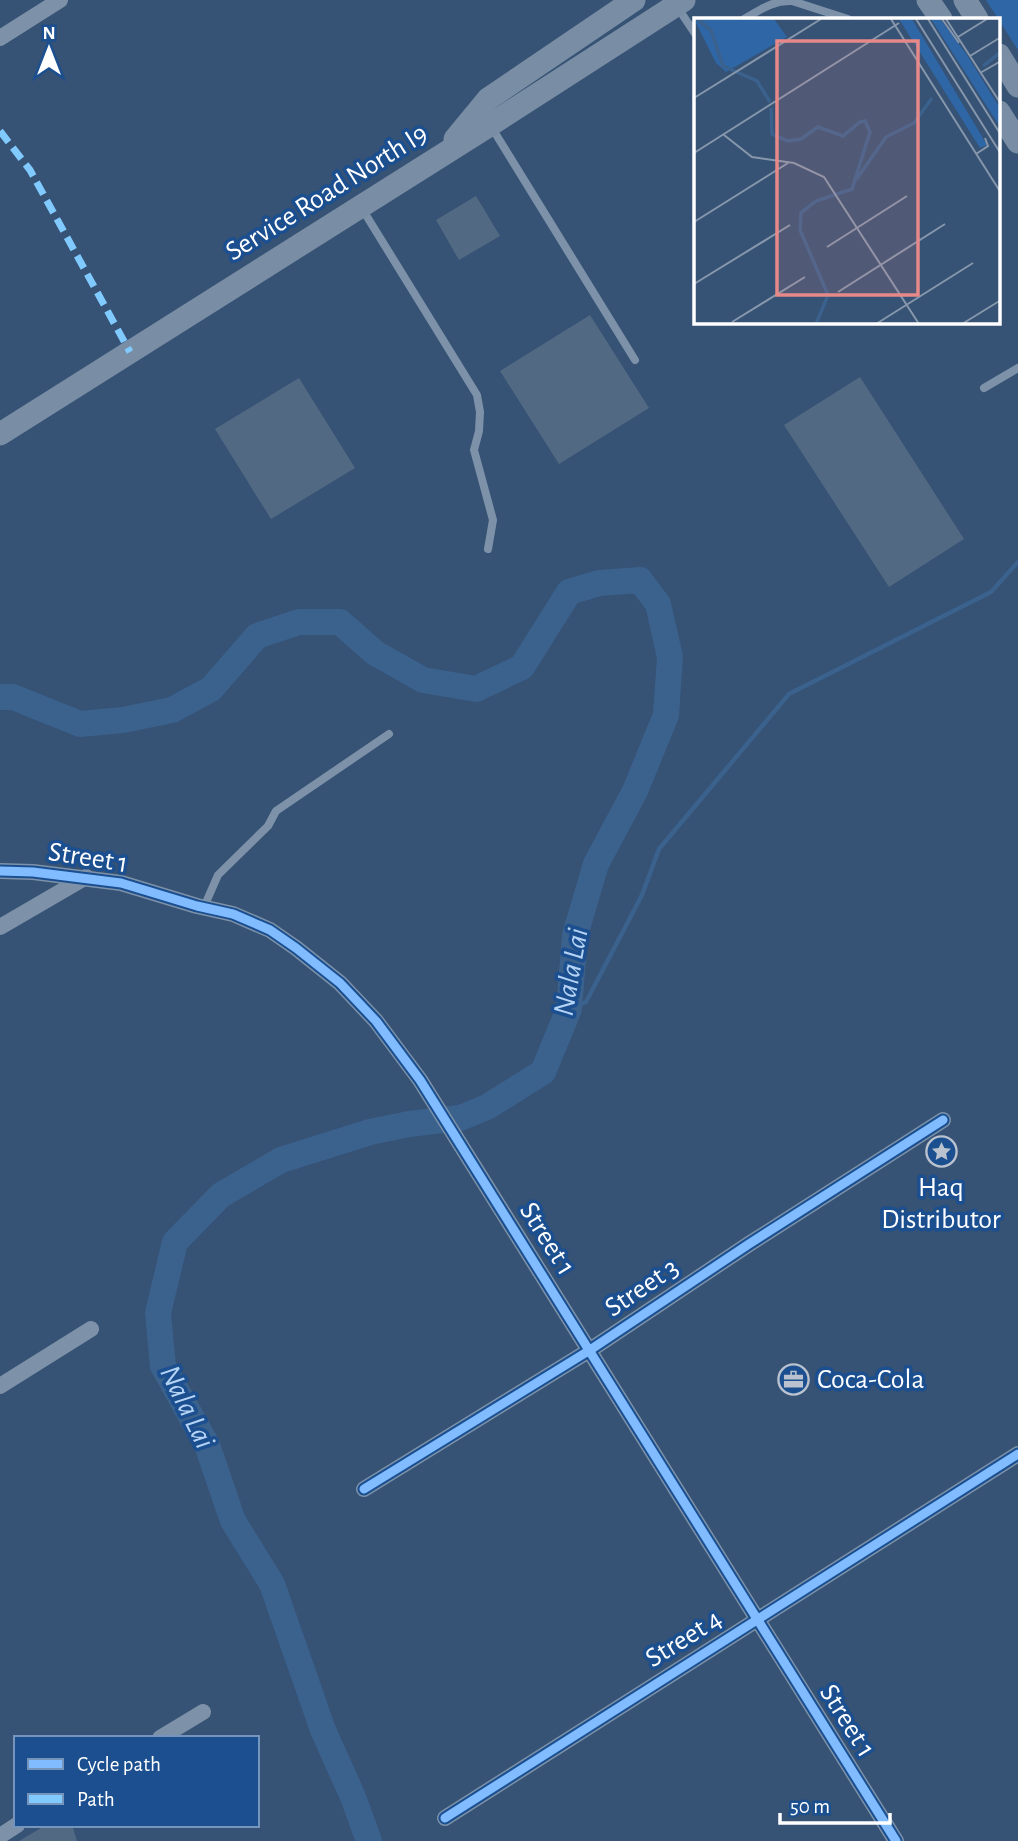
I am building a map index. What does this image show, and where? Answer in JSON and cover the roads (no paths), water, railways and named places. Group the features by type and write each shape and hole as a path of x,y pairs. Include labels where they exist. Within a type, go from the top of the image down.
{"main road":[{"path":"442,155 488,99 634,0"},
{"path":"928,0 940,18"},
{"path":"965,0 975,18"},
{"name":"Service Road North I9","path":"0,434 680,3"},
{"path":"1000,57 1018,86"},
{"path":"1000,114 1018,142"}],"street":[{"path":"0,38 60,0"},
{"name":"Street 1","path":"0,871 86,877 121,883 233,914 270,930 341,983 376,1021 420,1080 896,1841"},
{"path":"0,927 86,877"},
{"name":"Street 3","path":"364,1489 590,1350 943,1120"},
{"path":"0,1386 92,1329"},
{"name":"Street 4","path":"445,1818 1018,1454"},
{"path":"163,1736 203,1712"}],"lane":[{"path":"746,18 775,1 792,1 845,18"},
{"path":"680,3 694,30"},
{"path":"490,125 635,360"},
{"path":"361,206 477,395 479,431 474,450 493,520 488,549"},
{"path":"984,388 1018,368"},
{"path":"204,907 218,875 268,826 276,811 389,734"}],"waterway":[{"path":"569,1009 586,1002 642,895 659,849 789,694 991,592 1018,562"},
{"name":"Nala Lai","path":"0,697 13,697 80,724 123,720 172,710 211,689 257,636 299,622 340,622 375,653 423,680 476,689 522,667 569,592 599,583 640,580 658,604 670,657 666,715 635,791 596,864 575,935 569,1009 543,1072 487,1107 460,1118 370,1132 281,1160 221,1195 175,1242 158,1313 163,1366 207,1445 233,1521 272,1584 323,1730 369,1841"}],"place":[{"name":"Haq Distributor","path":"941,1151"},
{"name":"Coca-Cola","path":"794,1380"}]}
